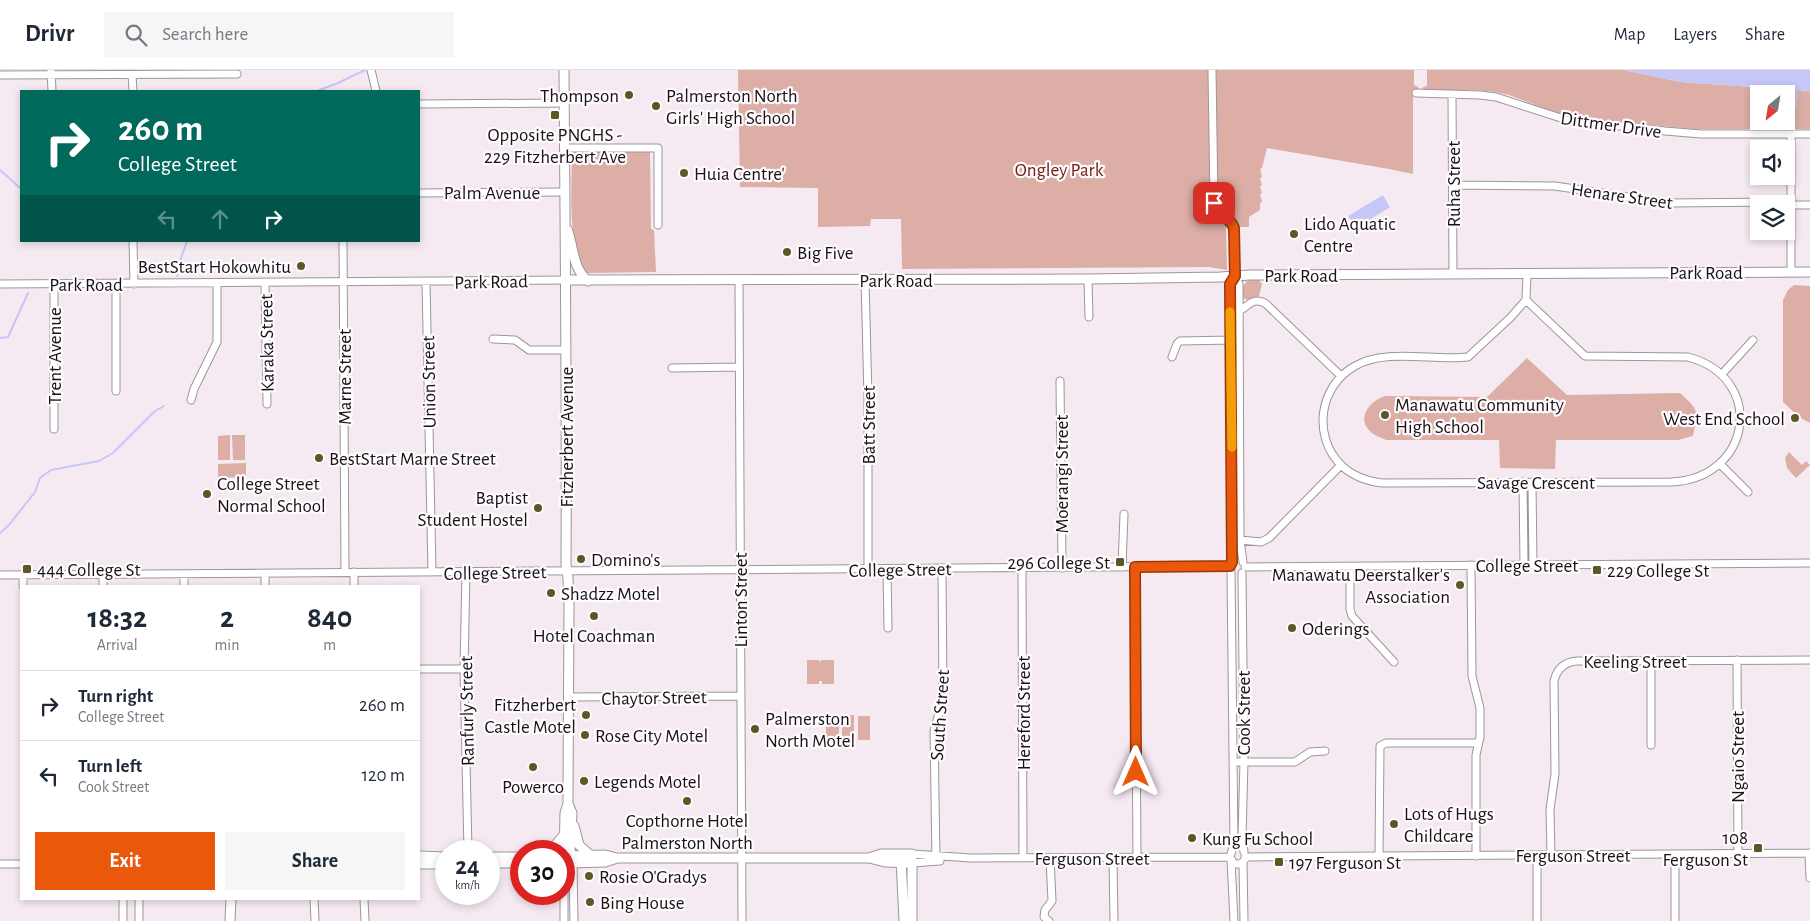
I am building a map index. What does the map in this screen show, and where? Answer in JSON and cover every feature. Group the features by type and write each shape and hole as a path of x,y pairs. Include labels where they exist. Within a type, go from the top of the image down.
{"main road":[{"name":"Fitzherbert Avenue","path":"564,70 568,697 568,804 565,813 565,840"},
{"path":"564,224 572,241 576,266 581,275 588,280"},
{"name":"Park Road","path":"566,280 1088,279 1235,276 1810,272"},
{"name":"Fitzherbert Avenue","path":"568,804 572,813 570,840"},
{"path":"572,822 579,845 590,855"},
{"path":"561,840 564,835"},
{"name":"Ferguson Street","path":"869,858 881,854 912,854"},
{"path":"901,854 904,921"},
{"path":"912,854 912,921"},
{"name":"Ferguson Street","path":"575,858 605,855 617,858 869,858 885,862 912,863"},
{"path":"420,856 435,856"},
{"name":"Ferguson Street","path":"575,860 605,862 617,858"},
{"path":"420,864 435,864"},
{"path":"230,900 230,921"}],"street":[{"path":"371,70 376,90"},
{"name":"Cook Street","path":"1212,70 1214,203 1234,228 1235,276 1238,284 1232,340 1236,421"},
{"path":"52,72 52,90"},
{"path":"0,75 52,72 132,75 237,74"},
{"path":"132,75 133,90"},
{"name":"Dittmer Drive","path":"1416,94 1496,97 1517,102 1553,116 1580,122 1700,134 1810,134"},
{"name":"Ruha Street","path":"1452,94 1453,274"},
{"path":"420,104 564,103"},
{"path":"1790,134 1791,195"},
{"path":"564,148 658,148 658,224"},
{"name":"Henare Street","path":"1453,185 1555,186 1668,203 1750,202"},
{"name":"Palm Avenue","path":"420,193 564,192"},
{"name":"Henare Street","path":"1795,204 1810,205"},
{"path":"1791,240 1791,272"},
{"path":"134,242 134,284"},
{"name":"Marne Street","path":"343,242 345,572"},
{"path":"1526,300 1527,274"},
{"path":"1088,279 1089,317"},
{"name":"Park Road","path":"0,284 566,280"},
{"name":"Linton Street","path":"738,280 742,921"},
{"name":"Batt Street","path":"865,280 868,397 868,570"},
{"name":"Union Street","path":"426,282 432,572"},
{"path":"191,400 194,389 217,342 217,283"},
{"name":"Karaka Street","path":"265,283 267,404"},
{"name":"Trent Avenue","path":"54,284 54,429"},
{"path":"116,284 116,390"},
{"name":"Savage Crescent","path":"1526,300 1585,356 1688,357 1704,362 1722,374 1736,395 1739,410 1740,424 1734,444 1720,464 1703,476 1681,481 1382,483 1360,478 1341,465 1328,446 1322,425 1327,398 1341,376 1354,366 1379,358 1468,357 1510,318 1526,300"},
{"path":"1234,312 1242,310 1251,302 1259,301 1265,303 1341,376"},
{"name":"Cook Street","path":"1234,312 1237,535 1243,567 1244,762 1242,837 1244,857 1244,921"},
{"path":"493,339 515,340 529,350 566,350"},
{"path":"1172,357 1180,341 1232,340"},
{"path":"1722,374 1753,340"},
{"path":"672,368 738,367"},
{"name":"Moerangi Street","path":"1060,381 1062,568"},
{"path":"1720,464 1748,492"},
{"path":"1237,535 1261,542 1269,538 1341,465"},
{"path":"1523,482 1524,565"},
{"path":"1532,482 1533,565"},
{"path":"1122,567 1124,514"},
{"name":"Cook Street","path":"1234,921 1231,856 1231,566 1237,535"},
{"path":"1238,560 1243,567 1236,575 1231,566 1238,560"},
{"name":"College Street","path":"1243,567 1810,563"},
{"path":"1471,565 1472,676 1480,708 1480,732 1476,755 1476,856"},
{"name":"College Street","path":"0,575 1231,566"},
{"path":"1350,566 1350,609 1352,616 1394,662"},
{"path":"1135,567 1137,858"},
{"name":"South Street","path":"936,858 934,731 943,699 942,568"},
{"name":"Hereford Street","path":"1022,568 1023,858"},
{"path":"887,569 888,628"},
{"name":"Ranfurly Street","path":"466,571 464,669 468,840"},
{"path":"354,572 354,585"},
{"path":"184,574 184,585"},
{"path":"265,574 265,585"},
{"path":"103,575 103,585"},
{"path":"23,576 23,585"},
{"name":"Ngaio Street","path":"1736,660 1738,854"},
{"name":"Keeling Street","path":"1550,855 1550,809 1555,774 1554,681 1563,665 1571,661 1810,660"},
{"path":"1651,661 1651,745"},
{"path":"420,669 464,669"},
{"name":"Chaytor Street","path":"568,697 741,696"},
{"path":"1380,856 1379,751 1381,745 1386,743 1478,743"},
{"path":"1232,762 1295,762 1310,752 1325,751"},
{"path":"1238,849 1244,857 1236,864 1231,856 1238,849"},
{"path":"1809,853 1810,878"},
{"name":"Ferguson Street","path":"1244,857 1809,853"},
{"name":"Ferguson Street","path":"912,854 936,858 1231,856"},
{"path":"1675,854 1675,921"},
{"path":"1537,855 1537,921"},
{"name":"Ferguson Street","path":"912,863 936,858"},
{"path":"1049,921 1044,917 1045,910 1052,901 1050,858"},
{"path":"1113,858 1114,921"},
{"path":"0,864 20,864"},
{"path":"123,900 123,921"},
{"path":"139,900 139,921"},
{"path":"314,900 315,921"},
{"path":"364,900 365,921"},
{"name":"Fitzherbert Avenue","path":"564,921 565,905"},
{"name":"Fitzherbert Avenue","path":"572,905 574,921"}],"green space":[{"name":"Ongley Park","path":"738,70 1414,70 1414,85 1418,87 1419,91 1413,94 1413,174 1267,148 1262,168 1260,169 1262,194 1260,194 1262,202 1260,203 1260,210 1249,217 1249,227 1226,227 1227,270 1209,267 902,269 901,219 871,219 870,226 818,227 818,188 740,187"},
{"path":"1427,70 1623,70 1681,82 1750,87 1750,129 1693,129 1581,118 1555,112 1509,95 1495,92 1475,90 1423,91 1423,87 1427,86"},
{"path":"1795,90 1810,91 1810,129 1795,129"},
{"path":"572,152 650,152 651,229 654,230 656,272 588,273 581,264 573,234 571,198"},
{"path":"1250,280 1259,280 1262,284 1259,296 1247,300 1243,298 1243,286"},
{"path":"1794,285 1810,286 1810,423 1799,417 1783,402 1783,300 1788,290"},
{"path":"1527,358 1567,395 1680,393 1696,412 1693,436 1678,440 1556,440 1555,469 1500,468 1499,440 1386,440 1375,435 1365,424 1365,413 1368,408 1385,396 1487,397"},
{"path":"230,435 230,460 218,460 218,436"},
{"path":"232,435 245,435 245,460 233,460"},
{"path":"1789,452 1802,465 1806,461 1810,465 1796,478 1787,468 1785,458"},
{"path":"246,463 246,477 218,478 218,464"},
{"path":"807,660 819,660 820,662 822,660 834,660 834,684 822,684 822,681 819,681 819,684 807,684"},
{"path":"842,715 854,715 854,739 842,739"},
{"path":"826,716 839,716 839,740 826,740"},
{"path":"858,716 870,716 870,740 858,740"}],"water":[{"path":"1623,70 1810,70 1810,91 1795,90 1795,85 1750,85 1750,87 1681,82"},
{"path":"1383,195 1390,207 1356,228 1348,216"}],"waterway":[{"path":"320,90 365,70"},
{"path":"1796,89 1797,97 1795,103 1797,106"},
{"path":"0,170 20,188"},
{"path":"177,276 187,242"},
{"path":"0,338 8,337 28,293"},
{"path":"0,533 9,525 35,492 40,478 51,470 99,461 113,453 155,411 164,406"}],"slow traffic":[{"path":"1230,312 1232,340 1232,447"}],"place":[{"name":"Thompson","path":"629,95"},
{"name":"Palmerston North Girls' High School","path":"656,106"},
{"name":"Opposite PNGHS - 229 Fitzherbert Ave","path":"555,115"},
{"name":"Huia Centre'","path":"684,173"},
{"name":"Lido Aquatic Centre","path":"1294,234"},
{"name":"Big Five","path":"787,252"},
{"name":"BestStart Hokowhitu","path":"301,266"},
{"name":"Manawatu Community High School","path":"1385,415"},
{"name":"West End School","path":"1795,418"},
{"name":"BestStart Marne Street","path":"319,458"},
{"name":"College Street Normal School","path":"207,494"},
{"name":"Baptist Student Hostel","path":"538,508"},
{"name":"Domino's","path":"581,559"},
{"name":"296 College St","path":"1120,562"},
{"name":"444 College St","path":"27,569"},
{"name":"229 College St","path":"1597,570"},
{"name":"Manawatu Deerstalker's Association","path":"1460,585"},
{"name":"Shadzz Motel","path":"551,593"},
{"name":"Hotel Coachman","path":"594,616"},
{"name":"Oderings","path":"1292,628"},
{"name":"Fitzherbert Castle Motel","path":"586,715"},
{"name":"Palmerston North Motel","path":"755,729"},
{"name":"Rose City Motel","path":"585,735"},
{"name":"Powerco","path":"533,767"},
{"name":"Legends Motel","path":"584,781"},
{"name":"Copthorne Hotel Palmerston North","path":"687,801"},
{"name":"Lots of Hugs Childcare","path":"1394,824"},
{"name":"Kung Fu School","path":"1192,838"},
{"name":"108 Ferguson St","path":"1758,848"},
{"name":"197 Ferguson St","path":"1279,862"},
{"name":"Rosie O'Gradys","path":"589,876"},
{"name":"Bing House","path":"590,902"}],"route":[{"path":"1136,772 1135,567 1230,566 1232,562 1232,340 1230,284 1235,276 1234,228 1214,203"}]}
